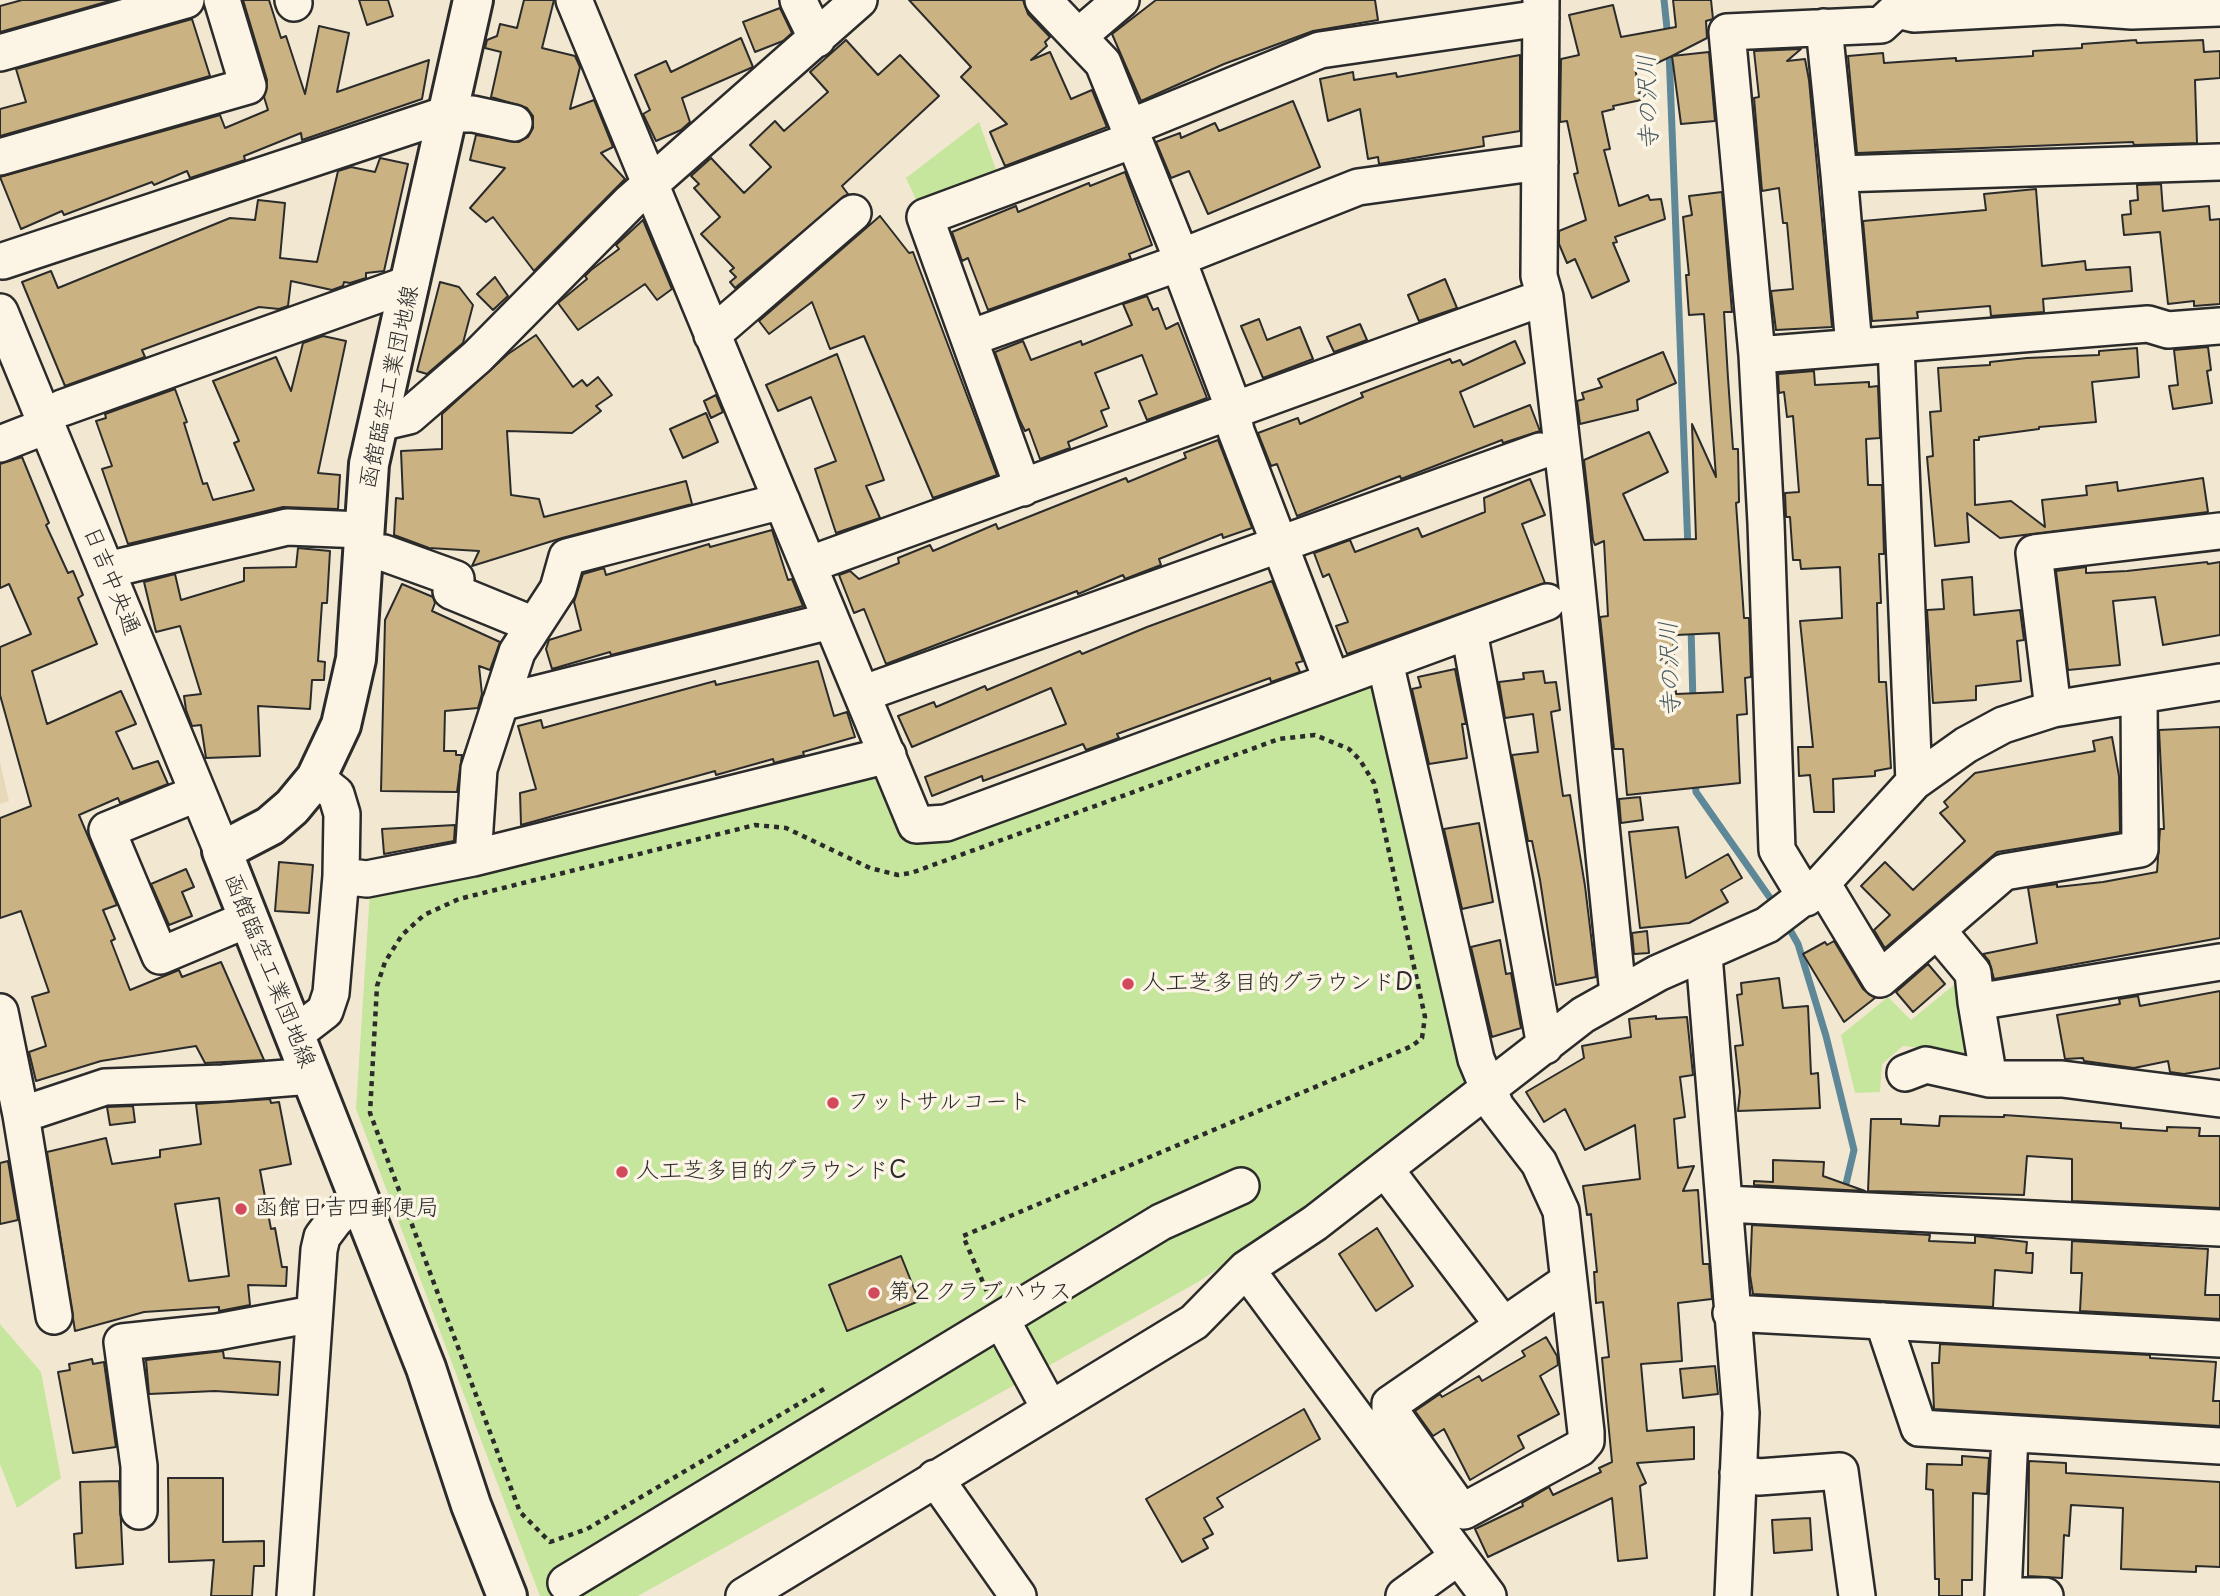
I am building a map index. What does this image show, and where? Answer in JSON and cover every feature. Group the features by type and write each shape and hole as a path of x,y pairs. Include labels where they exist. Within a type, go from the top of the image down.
{"main road":[{"name":"函館臨空工業団地線","path":"474,0 369,464 374,541 356,659 341,725 316,778 292,807 270,826 222,851 426,1368 471,1505 507,1596"}],"street":[{"path":"0,53 186,0"},
{"path":"0,157 247,86 222,0"},
{"path":"574,0 916,825 946,823 1547,602"},
{"path":"798,0 817,39"},
{"path":"379,423 409,416 477,357 652,184 859,0"},
{"path":"1043,0 1103,63 1180,260 1229,396 1232,412 1332,681"},
{"path":"1079,37 1121,0"},
{"path":"2139,695 2140,849 2004,872 1880,979 1797,903 1777,850 1757,355 1727,32 1881,24 1894,5 1914,14 2062,3 2132,11 2220,8"},
{"path":"1023,488 925,217 1131,134 1320,50 1541,9 1539,276 1545,298 1618,994"},
{"path":"1824,27 1854,348"},
{"path":"3,261 447,114 473,114 514,123"},
{"path":"970,338 1180,260 1358,187 1540,162"},
{"path":"1839,174 2220,162"},
{"path":"712,335 853,213"},
{"path":"0,444 54,417 411,283"},
{"path":"808,565 1545,298"},
{"name":"日吉中央通","path":"1,319 54,417 107,570 222,851"},
{"path":"1757,355 2148,324 2168,330 2220,326"},
{"path":"1896,345 1914,782"},
{"path":"862,694 1540,451"},
{"path":"473,858 479,769 517,652 558,589 567,557 782,501"},
{"path":"107,570 287,527 374,541 456,579 451,591 534,625"},
{"path":"2053,709 2034,553 2220,531"},
{"path":"500,703 830,621"},
{"path":"1469,631 1545,1046"},
{"path":"1385,663 1476,1059 1496,1107 1539,1163 1560,1211 1586,1441 1580,1448 1464,1511 1457,1505 1390,1410 1390,1404 1567,1282"},
{"path":"744,1596 1194,1322 1246,1269 1315,1223 1583,1015 1618,994 1704,955 1797,903 1914,782 1966,745 1990,732 2053,709 2220,682"},
{"path":"341,876 367,879 473,858 888,755"},
{"path":"294,1035 325,1011 331,993 341,876 342,814 336,794 316,778"},
{"path":"198,793 107,830 160,956 248,919"},
{"path":"1938,931 1973,973 1989,1079"},
{"path":"1704,955 1741,1413 1733,1596"},
{"path":"1976,1002 2220,962"},
{"path":"0,1012 21,1115 54,1316"},
{"path":"1905,1073 1926,1065 1989,1079 2062,1079 2220,1099"},
{"path":"21,1115 105,1087 223,1083 312,1076"},
{"path":"1385,1168 1460,1272 1503,1325"},
{"path":"566,1583 995,1307 1161,1223 1241,1186"},
{"path":"295,1596 313,1314 322,1237 359,1196"},
{"path":"1724,1204 2220,1228"},
{"path":"1246,1269 1488,1596"},
{"path":"995,1307 1050,1409"},
{"path":"1731,1313 2220,1339"},
{"path":"139,1511 139,1466 122,1342 217,1332 313,1314"},
{"path":"1883,1321 1919,1428 2220,1446"},
{"path":"2010,1434 2003,1596 2045,1596"},
{"path":"1738,1473 1759,1477 1840,1471 1857,1596"},
{"path":"935,1478 1018,1596"},
{"path":"1404,1596 1458,1557"}],"path":[{"path":"834,1383 587,1529 550,1542 520,1513 370,1113 377,986 401,935 424,915 459,899 755,825 786,828 870,868 898,875 911,873 1279,739 1315,736 1349,749 1360,760 1374,783 1425,1017 1422,1038 1412,1046 963,1236 995,1307"},
{"path":"976,1299 995,1307"}],"shaded area":[{"path":"0,762 9,801 0,804"}],"green space":[{"path":"979,122 998,175 919,206 906,178"},
{"path":"1382,678 1477,1080 1300,1214 1198,1282 638,1596 540,1596 356,1109 370,891 870,769 880,775 908,840"},
{"path":"1960,980 1972,1054 1903,1046 1882,1064 1880,1092 1855,1093 1841,1035 1888,997 1911,1020"},
{"path":"0,1324 41,1372 61,1478 17,1508 0,1464"}],"building":[{"path":"22,0 113,0 0,32 0,6"},
{"path":"243,0 269,0 281,38 286,36 305,94 319,26 349,33 337,92 429,60 422,99 302,140 301,133 244,156 245,160 190,178 187,171 64,215 62,211 21,229 0,177 220,115 225,128 268,110 264,97 267,80"},
{"path":"359,0 388,0 393,16 367,25"},
{"path":"524,0 554,0 542,48 575,56 580,67 570,109 594,100 613,147 601,153 625,179 534,271 493,217 486,222 470,208 505,168 470,160 476,135 519,142 528,137 533,128 533,116 527,108 491,97 501,52 485,48 487,40 497,36 500,24 517,28"},
{"path":"909,0 1023,0 1028,14 1050,37 1045,42 1047,46 1031,60 1050,52 1071,99 1092,90 1107,127 1005,166 990,132 1007,124 961,77 971,67"},
{"path":"1156,0 1375,0 1378,20 1313,31 1224,64 1141,101 1112,34"},
{"path":"1673,0 1711,0 1713,19 1706,21 1707,38 1655,64 1635,68 1641,100 1613,106 1614,109 1602,112 1610,149 1604,150 1619,206 1648,195 1650,200 1661,199 1665,219 1615,237 1617,242 1613,243 1629,281 1592,298 1575,259 1567,263 1559,244 1559,231 1586,220 1574,174 1578,173 1567,121 1560,122 1561,59 1579,55 1569,15 1613,5 1621,37 1676,27"},
{"path":"780,8 792,33 783,41 755,52 743,22"},
{"path":"192,19 210,76 0,136 0,109 26,102 16,69"},
{"path":"741,38 753,67 682,98 690,122 681,130 656,141 643,114 650,110 635,75 666,61 671,72"},
{"path":"846,40 878,75 900,55 939,96 842,186 848,194 735,288 730,282 736,277 730,271 734,268 701,234 720,217 694,188 699,184 691,176 711,158 744,193 771,167 750,145 775,121 784,131 828,92 810,72"},
{"path":"2136,40 2137,43 2203,40 2204,52 2220,51 2220,78 2195,80 2197,143 2134,145 2133,142 1857,153 1848,56 1883,53 1884,63 1956,58 1956,61 2033,56 2033,51 2082,48 2082,44"},
{"path":"1801,49 1787,61 1805,59 1809,80 1832,327 1776,330 1771,291 1793,289 1787,223 1783,223 1779,188 1762,191 1754,98 1759,97 1754,51"},
{"path":"1709,52 1715,121 1681,124 1672,56"},
{"path":"1520,55 1520,131 1483,137 1484,146 1379,164 1378,157 1368,159 1360,109 1328,121 1320,79 1353,72 1354,80 1396,73 1397,77"},
{"path":"1293,101 1320,167 1208,214 1189,171 1171,178 1156,142 1180,133 1181,138 1215,123 1219,131"},
{"path":"380,158 408,164 384,271 366,273 366,278 344,282 343,286 332,290 291,281 288,306 279,309 259,307 142,350 145,357 65,386 22,282 51,271 58,288 230,218 255,220 258,200 285,203 280,258 317,262 338,171 351,167 375,172"},
{"path":"1125,172 1152,245 1129,254 1131,259 988,310 968,258 962,261 952,232 1016,206 1018,212 1089,183 1090,186"},
{"path":"2161,184 2163,211 2209,206 2210,220 2220,219 2220,304 2194,306 2194,301 2168,304 2160,232 2124,235 2122,215 2131,214 2130,201 2138,200 2137,185"},
{"path":"2036,189 2042,266 2085,261 2086,270 2130,267 2132,291 2043,299 2044,312 1991,316 1990,306 1917,312 1918,318 1872,321 1863,221 1986,210 1984,194"},
{"path":"1722,192 1732,312 1724,312 1733,449 1738,449 1739,502 1736,503 1744,618 1749,618 1751,677 1745,678 1747,714 1737,715 1740,783 1627,795 1623,749 1614,749 1600,617 1608,616 1604,541 1595,545 1593,540 1584,460 1649,432 1668,472 1623,494 1644,540 1696,539 1692,424 1716,477 1704,314 1689,315 1686,275 1689,275 1683,217 1692,215 1689,196","holes":["1719,633 1723,692 1676,694 1673,640 1676,635"]},
{"path":"880,216 909,253 913,252 997,475 933,498 864,336 830,349 812,302 769,334 759,321"},
{"path":"643,220 672,289 657,300 645,284 578,330 558,303 587,279 585,276 591,270 619,249 616,245"},
{"path":"495,277 508,296 493,310 477,294"},
{"path":"1445,279 1457,308 1419,321 1408,295"},
{"path":"440,282 459,287 473,305 463,343 427,374 417,371"},
{"path":"1147,296 1153,310 1158,308 1166,329 1178,323 1207,398 1147,420 1139,401 1157,394 1142,355 1095,373 1109,408 1101,411 1107,426 1068,442 1070,448 1040,459 1029,429 1025,431 1019,419 995,352 1023,341 1031,360 1081,341 1082,345 1132,325 1123,304"},
{"path":"1259,319 1267,340 1300,327 1313,359 1263,378 1241,326"},
{"path":"1360,324 1367,340 1334,352 1327,337"},
{"path":"536,335 573,387 582,380 587,386 598,377 612,395 596,406 601,411 572,433 507,431 511,495 539,499 544,517 686,481 692,504 562,538 472,566 479,551 429,548 394,535 396,498 403,499 401,451 442,449 442,414 508,354"},
{"path":"323,336 346,341 318,473 340,475 338,509 283,507 128,544 102,469 112,466 96,421 106,418 105,414 175,389 187,422 184,423 203,484 207,483 213,500 254,490 234,443 239,441 213,381 276,357 291,391 303,343"},
{"path":"1515,341 1525,363 1460,392 1474,427 1530,405 1540,431 1503,443 1502,440 1297,516 1277,464 1271,466 1258,433 1298,418 1300,424 1363,397 1361,393 1450,359 1452,363 1460,360 1463,365"},
{"path":"2208,347 2211,370 2207,371 2212,403 2173,409 2169,386 2178,385 2174,350"},
{"path":"2137,348 2139,377 2092,382 2096,422 2039,427 1974,440 1975,505 2011,501 2045,527 2042,500 2087,495 2086,486 2117,482 2118,491 2203,478 2208,512 2000,538 1967,513 1969,542 1935,546 1927,457 1933,456 1930,412 1941,411 1938,368 1990,365 1990,362 2027,358 2099,355 2099,351"},
{"path":"1663,352 1676,383 1637,400 1638,410 1580,424 1577,401 1584,399 1582,393 1602,387 1598,379"},
{"path":"837,354 884,480 866,486 880,518 836,533 815,469 836,461 811,397 778,411 766,385"},
{"path":"1814,371 1815,385 1869,382 1869,387 1878,386 1880,438 1866,439 1868,485 1882,485 1884,554 1879,554 1881,603 1877,603 1879,682 1886,682 1891,768 1875,771 1875,776 1833,779 1834,812 1814,812 1810,775 1799,776 1798,747 1813,747 1800,621 1842,618 1840,567 1801,569 1800,560 1793,560 1790,517 1786,517 1785,493 1799,492 1793,416 1787,417 1784,392 1779,393 1778,374"},
{"path":"716,395 723,412 711,418 704,401"},
{"path":"706,413 718,442 683,458 670,429"},
{"path":"1218,440 1252,528 1223,538 1222,534 1159,559 1161,565 1125,579 1123,575 1078,594 1077,591 886,664 864,609 854,613 839,575 850,571 859,579 899,563 898,558 930,545 933,551 996,524 998,529 1126,478 1128,482 1186,458 1184,453"},
{"path":"22,457 49,523 46,525 68,573 73,571 83,595 78,598 97,644 32,671 47,724 121,691 136,724 116,732 133,769 158,761 168,784 120,803 118,798 79,815 117,905 103,910 115,939 111,941 130,990 179,970 182,977 221,962 264,1060 205,1063 196,1046 101,1061 36,1081 29,1052 46,1046 32,997 49,992 21,911 0,918 0,818 31,806 0,695 0,647 31,634 9,584 0,588 0,464"},
{"path":"1530,479 1545,515 1522,524 1545,583 1347,654 1336,626 1348,622 1329,574 1323,577 1314,553 1350,540 1355,552 1418,528 1422,537 1485,512 1484,498"},
{"path":"772,530 788,580 792,579 803,606 611,655 610,652 552,669 546,649 549,640 581,630 574,602 583,574 604,568 606,575 709,544 710,547"},
{"path":"298,548 330,551 327,603 322,603 318,661 325,662 324,680 312,680 310,709 258,706 260,756 206,758 201,725 192,726 186,710 184,696 201,694 180,626 156,632 144,582 175,574 181,600 244,581 244,568 296,567"},
{"path":"2220,562 2220,635 2163,645 2155,597 2113,601 2120,665 2068,670 2056,571 2086,567 2086,573 2127,571"},
{"path":"1972,577 1974,615 2020,610 2024,640 2017,641 2021,681 1976,686 1976,700 1933,703 1927,610 1944,609 1942,580"},
{"path":"1272,581 1303,661 1296,663 1300,672 1271,682 1270,678 1117,734 1119,738 1086,750 1083,744 983,781 982,776 932,796 925,777 1066,724 1051,688 912,747 898,716 934,702 936,707 985,686 987,690 1080,651 1082,654"},
{"path":"402,584 433,597 435,603 432,611 500,642 490,670 479,666 482,694 478,708 445,711 444,751 456,751 456,755 462,755 457,792 381,791 385,620"},
{"path":"818,661 834,716 847,712 855,737 774,763 773,759 716,775 715,771 521,825 520,793 536,789 518,726 541,720 543,728 715,681 716,685"},
{"path":"1455,669 1466,724 1462,724 1467,758 1429,764 1412,689 1421,687 1418,677"},
{"path":"1543,671 1545,683 1556,682 1560,710 1551,712 1563,796 1570,795 1596,977 1556,985 1540,880 1532,841 1528,841 1512,755 1538,752 1533,714 1505,718 1499,682 1524,679 1523,673"},
{"path":"2220,727 2220,938 1994,979 1989,961 1983,954 2037,943 2028,888 2103,882 2157,872 2160,829 2164,829 2159,730"},
{"path":"2112,737 2119,776 2120,832 1997,852 1885,948 1874,930 1890,915 1861,886 1885,862 1913,890 1965,841 1940,813 1948,807 1944,802 1975,773 2095,751 2093,741"},
{"path":"1640,797 1643,820 1621,823 1619,799"},
{"path":"1479,823 1493,902 1462,909 1444,829"},
{"path":"455,825 454,841 384,854 382,829"},
{"path":"1678,827 1686,878 1728,854 1742,878 1721,890 1728,902 1689,923 1640,928 1629,832"},
{"path":"279,862 313,865 309,913 275,911"},
{"path":"186,869 194,887 182,892 192,916 169,925 151,884"},
{"path":"1647,931 1649,953 1634,954 1632,933"},
{"path":"1500,940 1506,974 1511,973 1521,1028 1492,1037 1471,947"},
{"path":"1834,941 1863,989 1875,998 1844,1022 1803,954 1825,942 1827,945"},
{"path":"1928,964 1945,984 1913,1012 1896,992"},
{"path":"1779,978 1783,1008 1808,1006 1811,1074 1818,1073 1820,1108 1738,1111 1740,1092 1735,1046 1743,1045 1737,995 1742,994 1741,983"},
{"path":"2220,991 2220,1068 2184,1074 2170,1072 2168,1061 2134,1068 2084,1061 2083,1058 2065,1059 2057,1015 2120,1004 2119,999 2138,996 2140,1006"},
{"path":"1656,1016 1656,1019 1687,1017 1693,1075 1680,1077 1685,1117 1674,1119 1678,1168 1694,1166 1683,1191 1698,1190 1703,1264 1709,1264 1712,1299 1678,1303 1682,1361 1641,1364 1647,1431 1694,1427 1694,1459 1637,1463 1646,1483 1640,1486 1647,1558 1618,1561 1612,1498 1488,1557 1475,1529 1523,1506 1522,1503 1549,1487 1553,1495 1601,1472 1599,1468 1612,1462 1602,1358 1609,1357 1603,1302 1596,1303 1594,1272 1597,1272 1591,1214 1587,1215 1583,1186 1640,1179 1635,1125 1585,1150 1565,1109 1544,1122 1526,1092 1584,1058 1582,1046 1631,1037 1629,1019"},
{"path":"270,1099 271,1103 279,1102 291,1164 260,1170 271,1229 275,1228 282,1267 287,1267 286,1286 248,1285 250,1305 219,1311 219,1307 144,1312 75,1331 47,1152 106,1138 112,1164 160,1157 160,1150 201,1144 196,1104","holes":["219,1198 229,1276 189,1281 175,1204"]},
{"path":"133,1106 135,1122 110,1125 107,1107"},
{"path":"2004,1115 2121,1123 2121,1128 2167,1131 2167,1127 2200,1128 2199,1136 2220,1136 2220,1208 2072,1201 2072,1159 2027,1156 2024,1195 1868,1191 1871,1119 1901,1119 1901,1124 1939,1126 1940,1116"},
{"path":"1773,1160 1824,1162 1823,1176 1865,1191 1754,1185 1754,1181 1773,1182"},
{"path":"8,1161 18,1220 0,1224 0,1163"},
{"path":"1752,1225 1930,1235 1929,1241 1975,1243 1975,1236 2027,1242 2026,1253 2033,1253 2032,1273 1995,1270 1993,1307 1753,1294 1750,1275"},
{"path":"1377,1228 1413,1286 1376,1311 1339,1254"},
{"path":"2072,1241 2208,1249 2205,1295 2220,1295 2220,1319 2080,1311 2082,1273 2071,1273"},
{"name":"第２クラブハウス","path":"901,1256 919,1301 847,1331 829,1285"},
{"path":"1546,1337 1557,1356 1558,1365 1540,1376 1559,1414 1518,1436 1524,1448 1470,1480 1444,1429 1433,1436 1415,1411 1440,1394 1442,1397 1479,1376 1482,1381 1525,1356 1522,1351"},
{"path":"1940,1344 2150,1355 2150,1358 2216,1362 2213,1401 2220,1401 2220,1426 1934,1409 1932,1363 1939,1363"},
{"path":"223,1351 224,1358 280,1362 278,1395 215,1391 149,1394 146,1360"},
{"path":"92,1359 93,1364 104,1362 116,1447 73,1453 58,1372 70,1370 69,1364"},
{"path":"1715,1366 1718,1394 1683,1398 1680,1369"},
{"path":"1304,1409 1320,1439 1217,1498 1223,1507 1204,1518 1213,1534 1203,1539 1208,1548 1182,1562 1146,1499"},
{"path":"1962,1456 1989,1458 1987,1494 1973,1493 1972,1580 1962,1580 1962,1596 1939,1596 1939,1579 1935,1579 1933,1490 1926,1489 1927,1464 1962,1465"},
{"path":"2029,1461 2066,1463 2066,1473 2220,1482 2220,1567 2196,1566 2196,1572 2121,1569 2123,1508 2071,1505 2069,1536 2064,1535 2062,1578 2028,1576"},
{"path":"168,1478 223,1478 223,1542 264,1541 264,1566 254,1566 252,1596 211,1596 214,1560 169,1562"},
{"path":"119,1481 123,1564 76,1568 74,1534 82,1533 80,1482"},
{"path":"1810,1518 1812,1550 1774,1553 1772,1520"}],"waterway":[{"name":"寺の沢川","path":"1664,0 1668,38"},
{"name":"寺の沢川","path":"1669,50 1688,549"},
{"name":"寺の沢川","path":"1691,627 1693,703"},
{"name":"寺の沢川","path":"1695,781 1696,792 1775,905"},
{"name":"寺の沢川","path":"1785,921 1798,944 1826,1036 1854,1150 1842,1201"}],"place":[{"name":"人工芝多目的グラウンドD","path":"1128,984"},
{"name":"フットサルコート","path":"833,1103"},
{"name":"人工芝多目的グラウンドC","path":"622,1172"},
{"name":"函館日吉四郵便局","path":"241,1209"},
{"name":"第２クラブハウス","path":"874,1293"}]}
